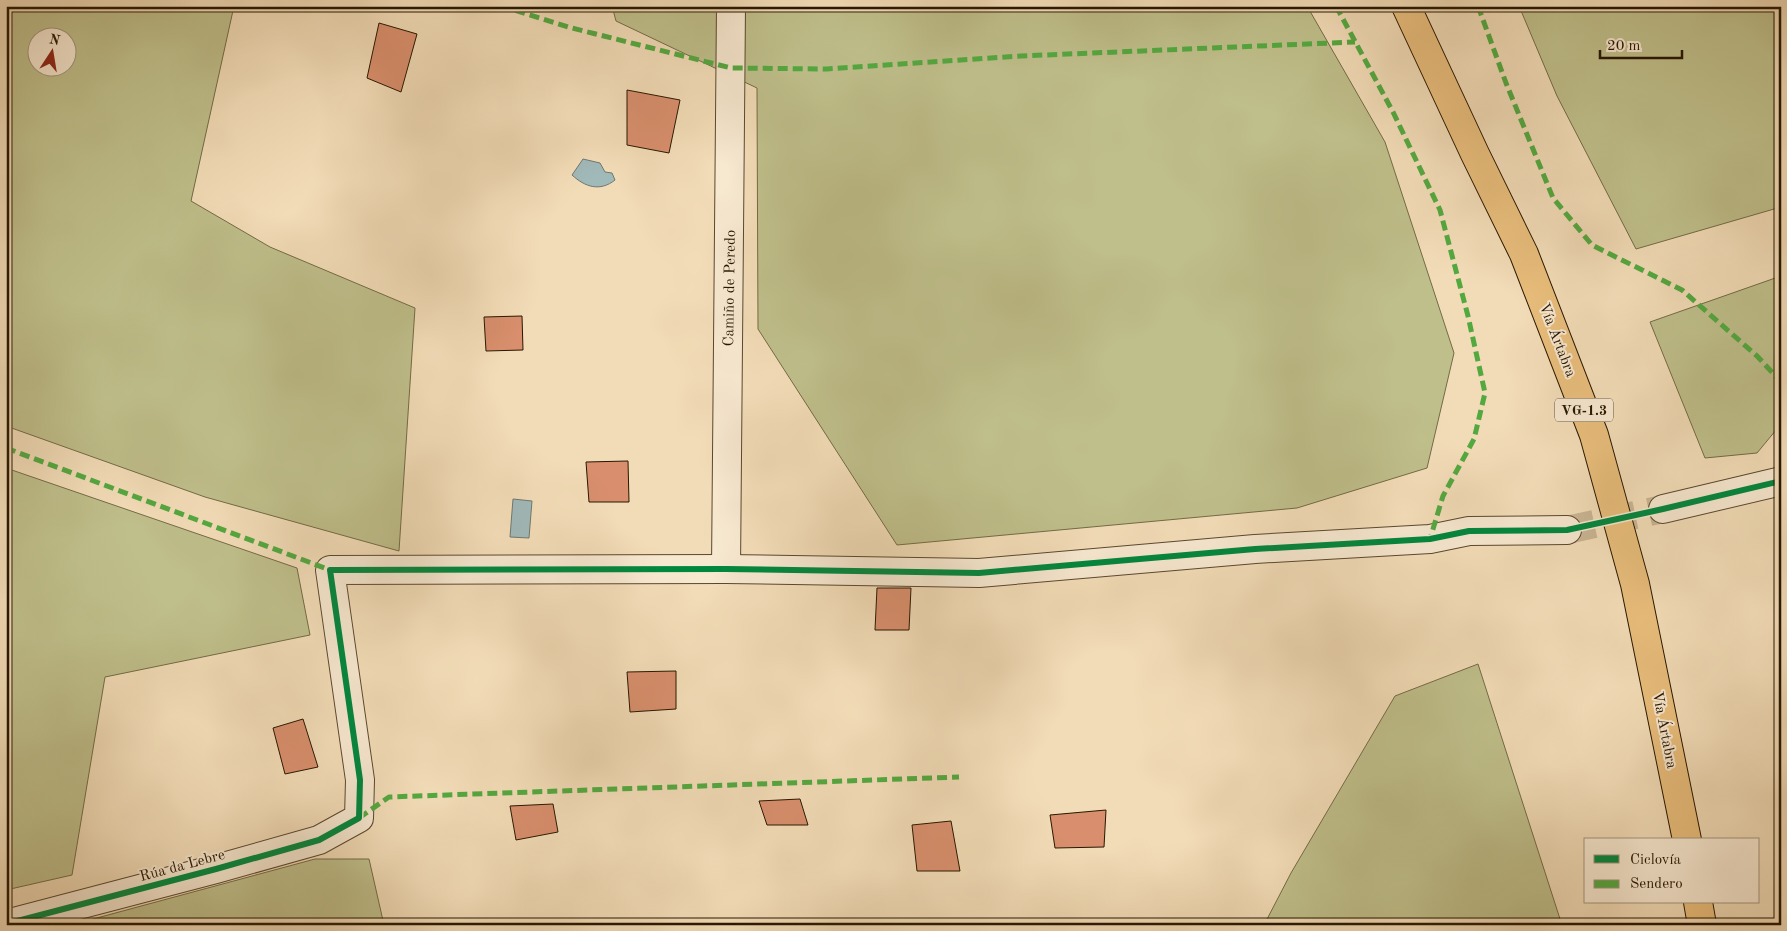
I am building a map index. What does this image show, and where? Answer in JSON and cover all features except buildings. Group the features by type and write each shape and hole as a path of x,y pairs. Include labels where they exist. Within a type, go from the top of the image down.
{"highway":[{"name":"Vía Ártabra","path":"1406,6 1524,254 1594,435 1635,584 1687,838"},
{"path":"1698,904 1702,925"}],"street":[{"name":"Camiño de Peredo","path":"726,569 731,6"},
{"path":"1663,509 1781,481"},
{"path":"726,569 979,573 1255,549 1430,539 1469,530 1567,530"},
{"name":"Rúa da Lebre","path":"6,924 319,840 359,818 360,780 330,570 726,569"}],"green space":[{"path":"6,6 234,6 191,201 270,247 415,308 399,551 205,497 6,426"},
{"path":"612,6 1307,6 1385,142 1454,353 1427,468 1297,508 897,545 758,329 757,88 616,21"},
{"path":"1519,6 1781,6 1781,207 1636,249 1557,96"},
{"path":"1781,276 1781,424 1757,453 1705,458 1650,322"},
{"path":"6,468 297,568 310,635 105,677 72,875 6,890"},
{"path":"1478,664 1560,919 1560,925 1264,925 1291,873 1395,696"},
{"path":"315,859 369,859 384,925 71,925"}],"water":[{"path":"583,159 600,163 605,172 612,173 615,180 598,187 582,183 572,175"},
{"path":"513,499 532,501 529,538 510,537"}],"tunnel":[{"path":"1567,530 1663,509"}],"marked path":[{"path":"501,6 568,27 731,68 827,69 1021,56 1355,42"},
{"path":"1336,6 1393,112 1440,210 1468,316 1485,393 1474,439 1443,496 1430,539"},
{"path":"1478,6 1506,83 1553,198 1592,245 1682,290 1757,356 1781,382"},
{"path":"6,448 330,570"},
{"path":"359,818 389,797 959,777"}],"cycle path":[{"path":"6,924 319,840 359,818 360,780 330,570 726,569 979,573 1255,549 1430,539 1469,531 1567,530 1781,481"}]}
